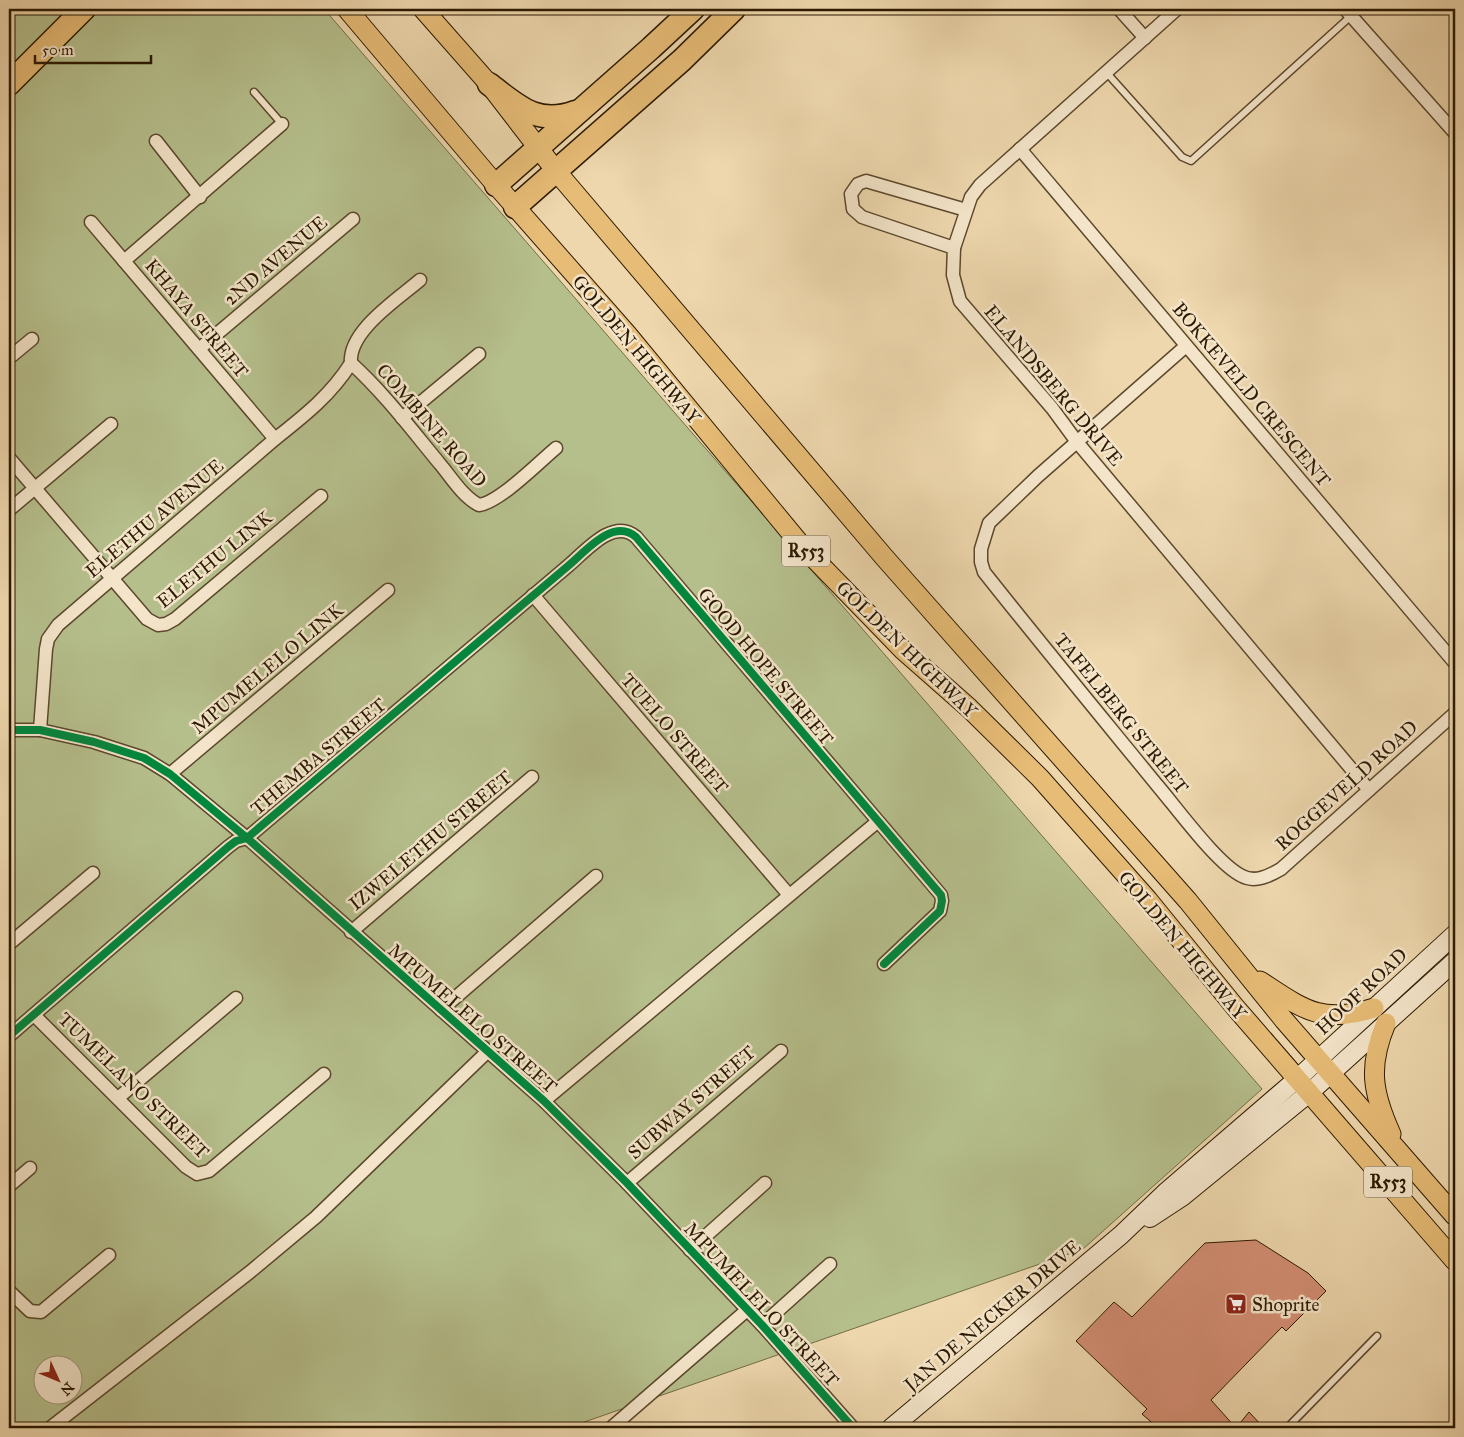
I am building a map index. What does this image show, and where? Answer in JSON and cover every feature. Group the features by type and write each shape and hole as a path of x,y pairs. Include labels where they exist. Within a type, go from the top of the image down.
{"highway":[{"path":"9,75 69,9"},
{"path":"9,84 84,9"},
{"path":"496,185 693,9"},
{"path":"515,207 682,60 734,9"},
{"path":"490,84 521,108 539,116 556,117 579,111"}],"main road":[{"name":"GOLDEN HIGHWAY","path":"347,9 496,185 626,334 765,505 902,649 969,708 1040,778 1148,900 1297,1079 1455,1261"},
{"name":"GOLDEN HIGHWAY","path":"424,9 490,84 556,171 884,557 1188,902 1318,1060 1455,1216"},
{"name":"HOOF ROAD","path":"1310,1093 1330,1074 1455,934"},
{"name":"HOOF ROAD","path":"1297,1079 1318,1060 1455,961"},
{"path":"1248,974 1298,1006 1325,1016 1357,1014 1380,1016 1374,1056 1375,1086 1384,1119 1399,1151"},
{"name":"JAN DE NECKER DRIVE","path":"891,1428 1121,1235 1167,1191 1297,1079"},
{"name":"JAN DE NECKER DRIVE","path":"1121,1235 1182,1197 1310,1093"}],"street":[{"path":"1119,9 1144,38"},
{"name":"ELANDSBERG DRIVE","path":"1177,9 976,189 966,210 954,248 953,275 960,301 1052,408 1077,442 1369,790"},
{"path":"1348,12 1455,134"},
{"path":"124,261 282,124"},
{"path":"156,141 200,197"},
{"name":"BOKKEVELD CRESCENT","path":"1020,149 1455,663"},
{"path":"954,248 862,216 853,209 851,194 858,184 866,181 966,210"},
{"name":"2ND AVENUE","path":"199,349 353,219"},
{"name":"KHAYA STREET","path":"91,222 275,439"},
{"name":"ELETHU AVENUE","path":"40,730 44,662 48,639 66,616 322,400 340,381 351,363 352,349 362,332 420,280"},
{"path":"9,358 32,339"},
{"path":"1077,442 1186,346"},
{"path":"402,418 479,354"},
{"name":"COMBINE ROAD","path":"351,363 387,399 467,495 479,505 489,503 500,496 556,448"},
{"path":"9,510 111,424"},
{"name":"TAFELBERG STREET","path":"1077,442 989,523 981,549 981,562 984,572 1080,693 1197,834 1238,874 1244,878 1258,879"},
{"path":"9,458 110,579"},
{"name":"ELETHU LINK","path":"110,579 150,621 156,624 166,624 175,619 321,496"},
{"name":"THEMBA STREET","path":"9,1036 236,841 247,838 533,595 608,534 618,530 630,532"},
{"name":"GOOD HOPE STREET","path":"630,532 940,894 942,901 940,911 884,964"},
{"name":"MPUMELELO LINK","path":"170,774 388,590"},
{"name":"TUELO STREET","path":"533,595 789,895"},
{"name":"ROGGEVELD ROAD","path":"1258,879 1281,869 1455,713"},
{"name":"MPUMELELO STREET","path":"9,730 40,730 94,742 144,758 170,774 247,838 544,1101 627,1182 762,1325 853,1428"},
{"name":"IZWELETHU STREET","path":"351,932 532,777"},
{"path":"544,1101 877,822"},
{"path":"9,944 93,873"},
{"path":"441,1010 596,876"},
{"path":"118,1098 236,998"},
{"name":"TUMELANO STREET","path":"34,1015 194,1173 202,1174 210,1171 324,1074"},
{"name":"SUBWAY STREET","path":"627,1182 781,1051"},
{"path":"50,1428 316,1218 487,1052"},
{"path":"9,1186 30,1168"},
{"path":"690,1250 765,1183"},
{"path":"9,1290 30,1311 41,1312 110,1256"},
{"path":"762,1325 830,1264"},
{"path":"611,1428 747,1310"}],"lane":[{"path":"1106,72 1182,157 1191,160 1348,12"},
{"path":"254,92 282,124"},
{"path":"1288,1428 1377,1336"}],"green space":[{"path":"9,9 324,9 1262,1089 1083,1249 567,1428 9,1428"}],"building":[{"path":"1256,1240 1308,1273 1326,1291 1286,1331 1282,1327 1211,1400 1236,1428 1158,1428 1142,1414 1147,1409 1076,1341 1114,1302 1132,1317 1205,1243"},
{"path":"1249,1412 1264,1428 1236,1428"}],"cycle path":[{"path":"9,1036 228,847 236,841 247,838 591,545 618,531 627,532 636,537 941,895 940,911 884,964"},
{"path":"9,730 40,730 94,742 144,758 170,774 247,838 544,1101 627,1183 762,1325 853,1428"}],"place":[{"name":"Shoprite","path":"1236,1304"}]}
